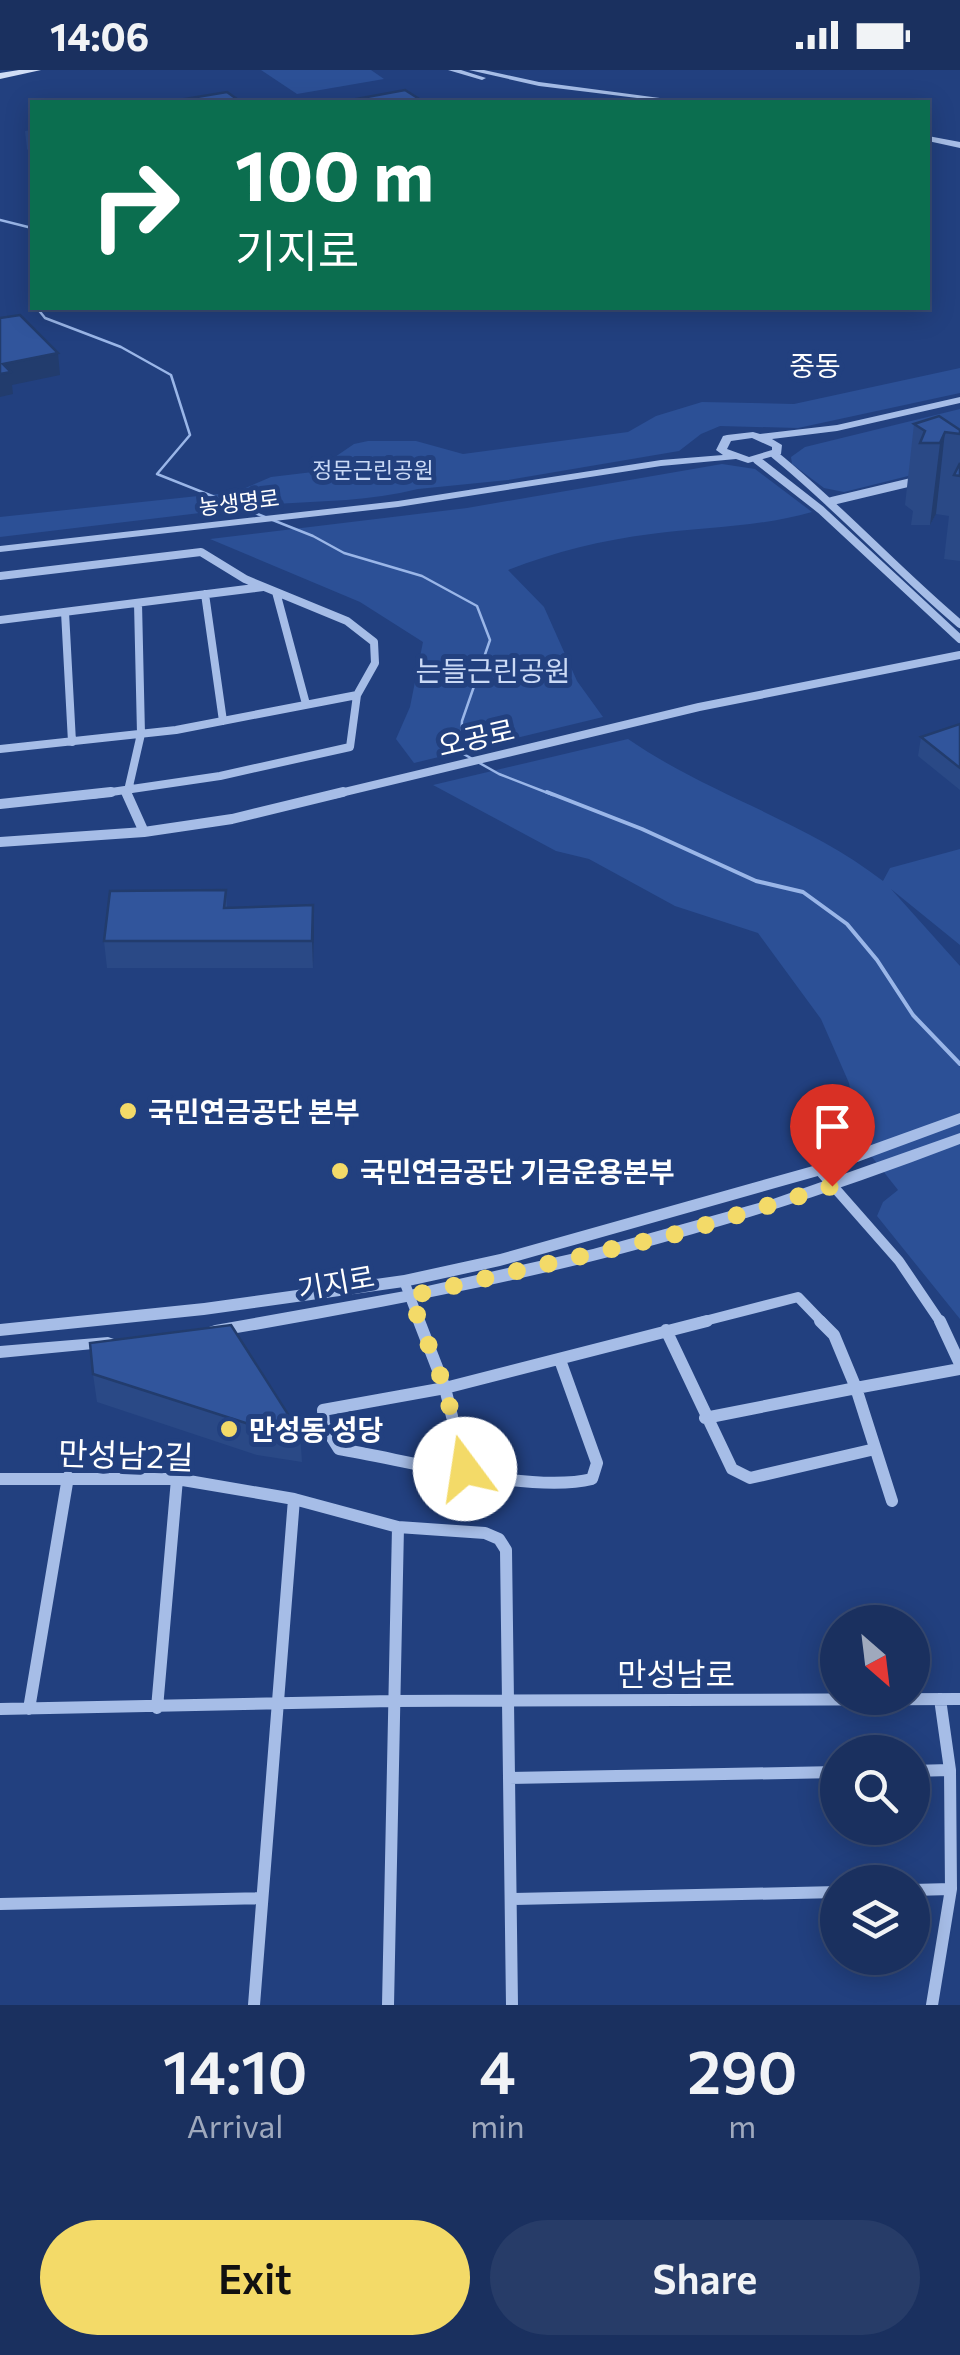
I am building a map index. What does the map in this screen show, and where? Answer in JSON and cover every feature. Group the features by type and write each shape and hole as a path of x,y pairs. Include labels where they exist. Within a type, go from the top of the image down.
{"main road":[{"path":"2,72 36,70"}],"street":[{"path":"452,70 516,85 629,100"},
{"path":"473,70 539,84 670,100"},
{"path":"930,136 960,142"},
{"path":"660,463 744,435 837,428 960,400"},
{"path":"660,463 732,457 756,460 837,428"},
{"path":"761,436 777,445 776,452"},
{"path":"722,442 721,450 732,457"},
{"path":"776,452 832,501 906,578 960,624"},
{"path":"756,460 840,527 960,639"},
{"name":"농생명로","path":"0,550 324,513 660,463"},
{"path":"832,501 930,478"},
{"path":"0,576 201,552 276,592 347,621 374,642 375,662 357,695 350,747 262,770 126,793 0,804"},
{"path":"0,620 264,586"},
{"path":"276,592 306,704"},
{"path":"205,594 223,721"},
{"path":"138,603 142,734 126,793 144,832"},
{"path":"65,612 72,742"},
{"name":"오공로","path":"0,842 144,832 300,805 699,707 960,655"},
{"path":"0,750 142,734 357,695"},
{"name":"기지로","path":"193,1335 676,1234 832,1186 960,1118"},
{"name":"기지로","path":"0,1330 407,1289 818,1170 960,1138"},
{"path":"705,1418 960,1367 950,1336 919,1287 818,1170"},
{"path":"407,1289 445,1388 465,1469"},
{"path":"560,1360 597,1463 592,1479 572,1484 537,1483 339,1449 324,1425 323,1410 445,1388 798,1297 834,1335 856,1388 892,1501"},
{"path":"666,1330 732,1469 750,1478 875,1450"},
{"path":"0,1352 134,1340"},
{"path":"29,1709 68,1477"},
{"path":"157,1708 178,1479"},
{"name":"만성남2길","path":"0,1480 178,1479 294,1498 398,1527 486,1533 498,1539 506,1550 506,1701 514,1899 512,2005"},
{"path":"254,2005 294,1498"},
{"path":"388,2005 398,1527"},
{"path":"932,2005 951,1889 950,1770 940,1699"},
{"name":"만성남로","path":"0,1709 393,1701 960,1699"},
{"path":"930,1771 950,1770"},
{"path":"510,1778 820,1772"},
{"path":"930,1890 951,1889"},
{"path":"514,1899 820,1892"},
{"path":"0,1904 262,1898"}],"green space":[{"path":"261,70 371,70 384,79 297,94"},
{"name":"정문근린공원","path":"960,368 960,393 798,428 720,426 701,434 679,451 508,480 382,496 275,504 0,537 0,517 236,492 271,477 313,472 354,444 368,441 416,441 463,454 628,432 656,416 702,402 794,404"},
{"path":"960,409 960,463 844,492 824,488 792,464 791,457 805,447"},
{"name":"는들근린공원","path":"722,464 755,469 812,512 752,524 614,540 508,570 544,607 577,681 603,717 414,763 396,739 410,707 423,642 360,602 210,539 467,508"},
{"path":"628,739 691,776 822,841 883,881 890,868 960,849 960,945 891,889 960,966 960,1319 877,1216 883,1202 898,1190 861,1143 849,1083 821,1019 758,933 675,906 589,859 556,851 433,785"}],"building":[{"path":"405,90 421,100 351,100"},
{"path":"227,92 238,100 179,100"},
{"path":"20,315 58,353 3,364 11,372 0,374 0,318"},
{"path":"939,416 960,430 960,434 945,432 940,443 920,443 925,431 914,424"},
{"path":"960,724 960,768 921,737"},
{"path":"226,890 224,908 313,905 312,941 104,941 110,891"},
{"path":"231,1325 300,1433 255,1426 93,1374 90,1343"}],"waterway":[{"path":"0,220 30,228"},
{"path":"39,310 45,318 121,347 171,375 190,435 157,474 313,536 344,553 422,576 477,606 490,640 462,721 460,752 499,774 553,795"},
{"path":"547,792 642,829 756,881 803,892 847,924 877,960 913,1015 960,1064"}],"place":[{"name":"국민연금공단 본부","path":"128,1111"},
{"name":"국민연금공단 기금운용본부","path":"340,1171"},
{"name":"만성동 성당","path":"229,1429"}],"district":[{"name":"중동","path":"815,365"}],"route":[{"path":"465,1469 445,1388 410,1296 676,1234 832,1186"}]}
